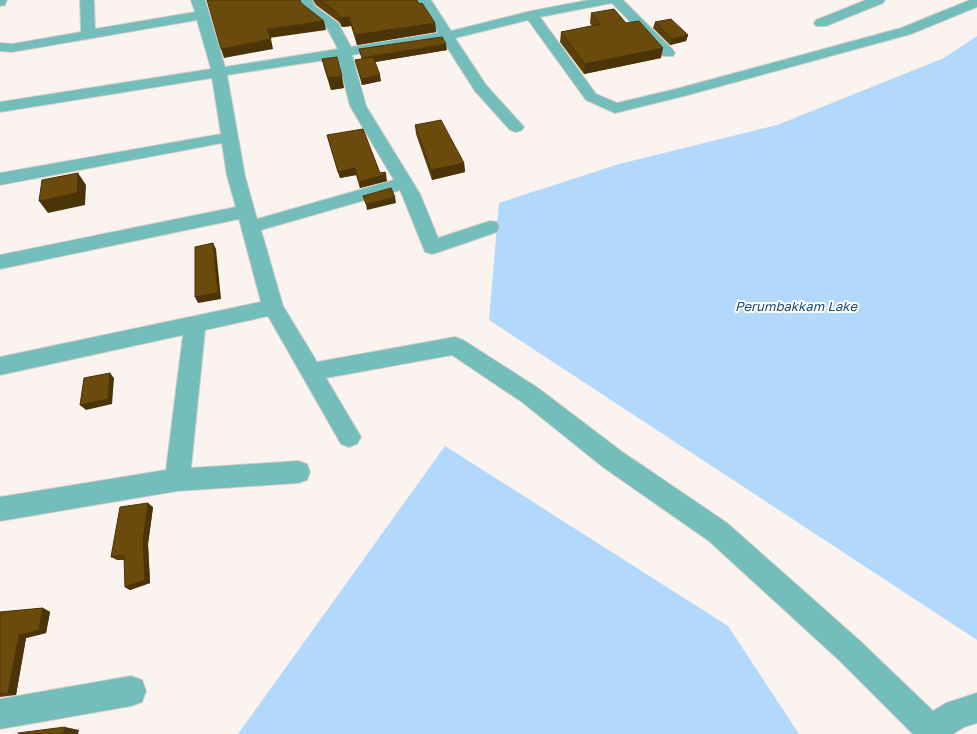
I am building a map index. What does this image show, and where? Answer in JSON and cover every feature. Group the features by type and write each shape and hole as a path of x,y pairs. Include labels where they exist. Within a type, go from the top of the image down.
{"street":[{"path":"87,0 88,35"},
{"path":"305,0 309,8 333,26 345,53 358,106 411,194 432,247 490,226"},
{"path":"424,0 480,88 516,127"},
{"path":"0,107 447,36 530,15 610,0"},
{"path":"616,0 668,53"},
{"path":"821,23 878,0"},
{"path":"530,15 591,97 615,108 679,93 906,31 977,2"},
{"path":"0,47 12,48 88,35 199,7 219,72 236,176 273,307 348,437"},
{"path":"0,179 230,137"},
{"path":"0,262 248,219 405,183"},
{"path":"0,366 273,307"},
{"path":"177,480 195,324"},
{"path":"310,372 455,346 530,395 612,459 718,532 849,650 930,732 957,714 977,708"},
{"path":"0,508 177,480 298,472"},
{"path":"0,714 131,691"}],"water":[{"name":"Perumbakkam Lake","path":"977,36 977,640 489,320 499,203 619,164 777,125 944,58"},
{"path":"445,446 728,626 799,734 238,734"}],"building":[{"path":"207,0 300,0 301,3 324,21 267,29 271,39 221,49"},
{"path":"320,0 417,0 419,4 422,3 435,23 355,35 349,17 340,18 337,13"},
{"path":"614,9 626,23 639,21 663,48 585,64 561,32 601,24 591,13"},
{"path":"671,19 688,35 672,39 655,22"},
{"path":"442,37 446,44 362,58 359,49"},
{"path":"337,57 342,76 328,78 322,59"},
{"path":"373,57 380,75 361,79 355,60"},
{"path":"441,120 464,163 431,170 415,125"},
{"path":"363,129 380,173 385,172 386,174 359,182 355,168 338,172 327,135"},
{"path":"78,173 77,193 39,201 42,180"},
{"path":"391,188 395,197 366,204 363,196"},
{"path":"213,243 218,293 195,297 195,247"},
{"path":"110,373 108,399 80,405 84,378"},
{"path":"148,503 143,540 145,580 125,587 124,555 111,557 120,507"},
{"path":"43,608 39,630 19,635 8,693 0,694 0,612"},
{"path":"65,727 63,734 18,734 18,733"}]}
